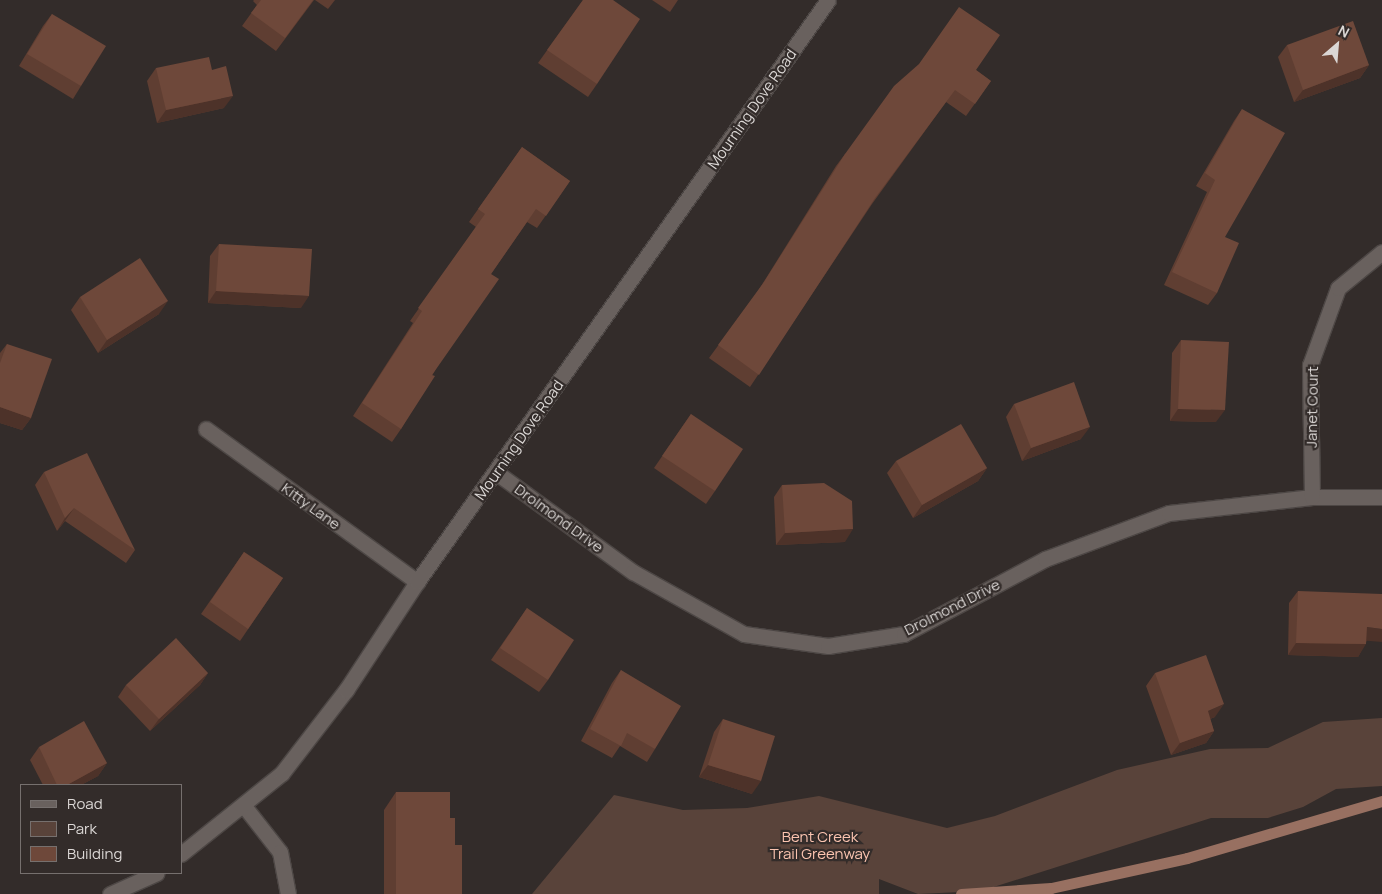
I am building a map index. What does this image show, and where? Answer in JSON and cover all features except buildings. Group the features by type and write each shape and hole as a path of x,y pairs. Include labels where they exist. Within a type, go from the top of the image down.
{"street":[{"name":"Mourning Dove Road","path":"182,853 244,806 282,773 346,690 417,582 497,473 828,0"},
{"name":"Janet Court","path":"1312,497 1310,365 1338,288 1382,252"},
{"name":"Kitty Lane","path":"206,430 417,582"},
{"name":"Drolmond Drive","path":"497,473 633,572 744,634 828,646 904,634 1045,559 1169,513 1312,497 1382,497"},
{"path":"244,806 280,852 288,894"},
{"path":"110,894 155,874"}],"green space":[{"name":"Bent Creek Trail Greenway","path":"1382,718 1382,786 1336,789 1303,807 1268,818 1211,818 981,891 918,894 879,879 879,894 532,894 614,795 683,810 747,808 819,796 947,828 995,816 1117,770 1210,749 1268,748 1323,722"}],"waterway":[{"path":"961,894 1051,888 1187,858 1382,801"}]}
